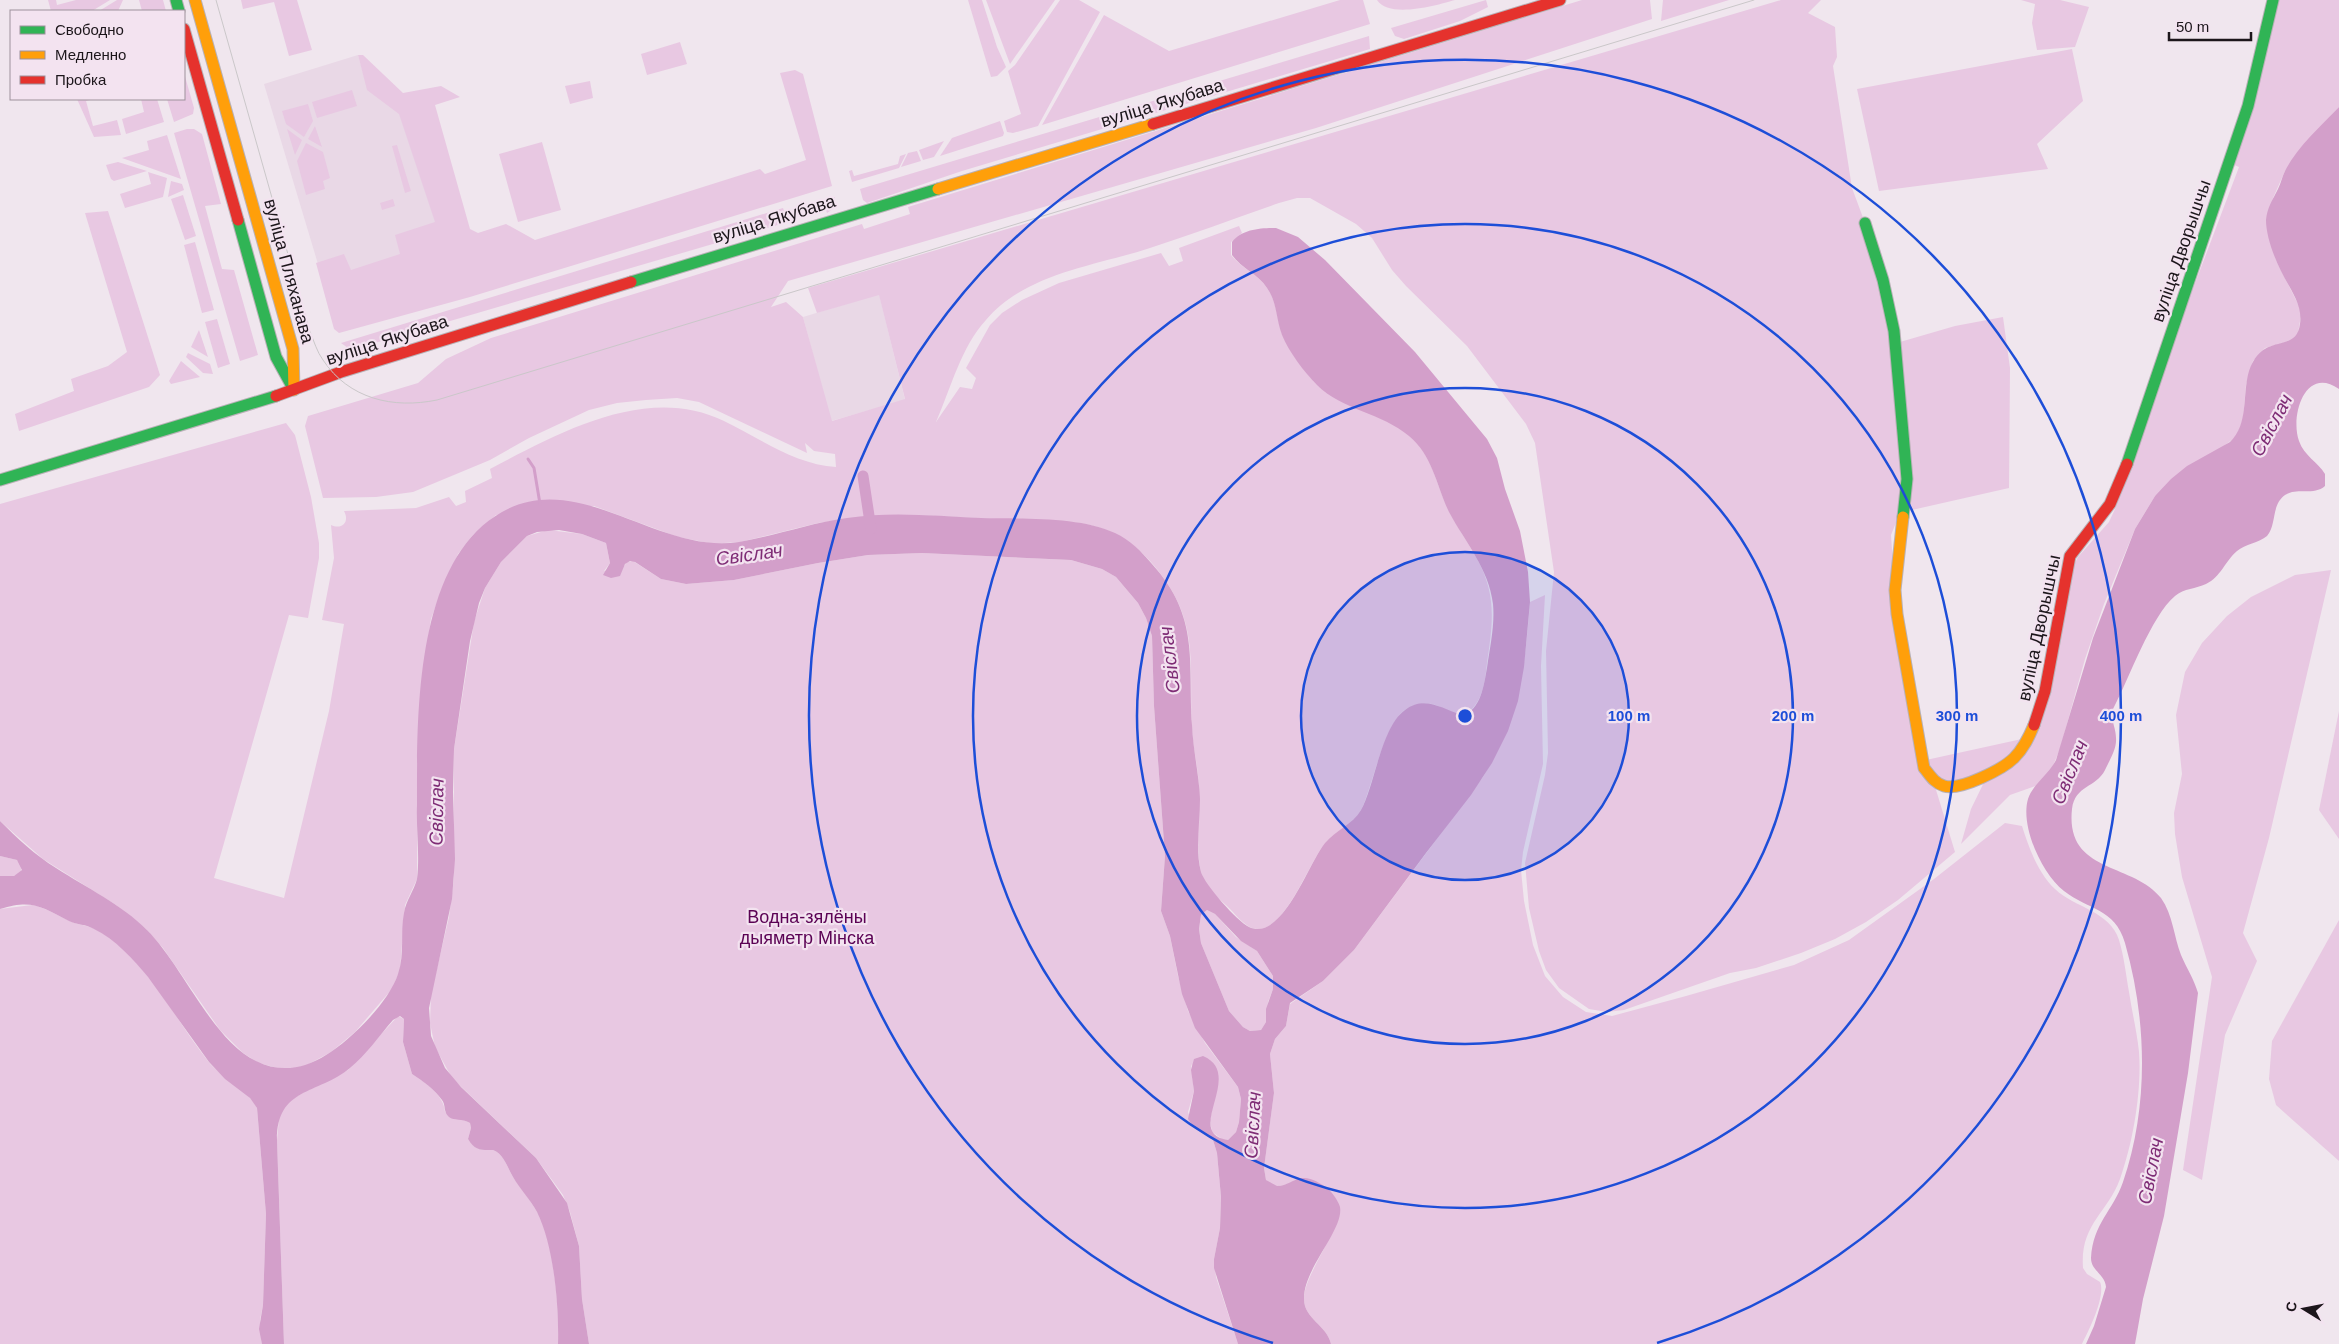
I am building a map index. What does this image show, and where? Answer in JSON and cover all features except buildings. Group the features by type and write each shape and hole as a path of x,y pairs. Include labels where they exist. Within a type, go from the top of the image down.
{"main road":[{"name":"вуліца Пляханава","path":"195,0 293,349 294,390"},
{"name":"вуліца Якубава","path":"0,480 247,406 341,372 845,215 1020,165 1560,0"},
{"name":"вуліца Дворышчы","path":"1865,224 1883,280 1894,331 1906,479 1896,567 1897,614 1924,768 1933,780 1944,786 1954,787 1992,773 2013,759 2026,745 2036,721 2045,691 2070,556 2110,504 2123,474 2248,106 2273,0"},
{"name":"вуліца Пляханава","path":"185,33 276,357 294,390"}],"shaded area":[{"path":"358,55 367,87 402,113 437,224 412,262 353,279 318,264 264,84"},
{"path":"879,294 905,400 831,421 803,317"}],"green space":[{"path":"48,0 56,0 57,5 76,0 110,0 94,10 51,10"},
{"path":"117,0 123,0 118,10 101,10"},
{"path":"139,0 163,0 166,10 142,10"},
{"path":"241,0 297,0 312,50 289,56 274,2 243,9"},
{"path":"968,0 982,0 997,47 1006,67 997,76 991,77"},
{"path":"986,0 1055,0 1010,64"},
{"path":"1060,0 1079,0 1100,12 1038,126 1013,133 1007,132 1004,121 1021,114 1008,71 1015,65"},
{"path":"1340,0 1363,0 1370,24 1042,125 1104,15 1169,51"},
{"path":"1377,0 1455,0 1437,5 1402,10 1383,6"},
{"path":"1486,0 1488,7 1460,21 1404,39 1395,36 1391,28"},
{"path":"1582,0 1650,0 1652,19 1316,128 788,281 771,307 786,302 803,317 832,421 905,399 879,295 817,313 808,288 1781,0 1821,0 1808,13 1835,27 1837,57 1833,66 1852,188 1865,223 1900,342 1955,326 2003,317 2010,368 2009,488 1903,512 1903,505 1891,535 1896,613 1924,768 1933,780 1955,852 1898,900 1866,922 1835,939 1756,968 1730,973 1624,1010 1607,1012 1589,1009 1559,988 1546,970 1539,951 1529,908 1525,863 1545,775 1548,753 1546,651 1554,572 1535,443 1526,424 1467,346 1406,286 1392,270 1372,238 1356,224 1310,198 1297,198 1279,203 1150,248 1062,273 1021,291 1002,304 977,331 957,368 936,422 960,387 972,389 976,378 966,368 990,325 1002,313 1022,300 1059,283 1161,253 1169,266 1183,261 1179,248 1239,226 1242,233 1231,242 1231,255 1267,288 1273,299 1284,339 1309,376 1319,387 1331,395 1397,427 1409,435 1423,450 1432,467 1449,511 1483,570 1487,583 1492,608 1492,621 1482,691 1477,703 1467,714 1453,713 1434,704 1426,703 1408,708 1400,715 1386,738 1359,814 1326,842 1319,851 1296,894 1277,920 1267,927 1256,929 1242,921 1215,895 1203,878 1198,848 1199,783 1192,729 1191,661 1185,621 1178,602 1150,561 1135,547 1109,531 1079,523 915,515 868,516 818,523 740,542 709,543 678,537 594,506 496,515 472,536 458,554 441,591 431,619 422,681 418,749 417,879 405,905 400,970 392,989 355,1032 331,1052 307,1065 296,1068 277,1068 259,1063 243,1053 220,1030 163,948 146,929 116,905 43,859 0,821 0,504 286,423 295,435 311,497 319,543 319,558 308,618 289,615 214,878 284,898 329,711 344,624 322,620 334,558 331,525 342,526 344,524 346,515 344,511 416,508 449,497 456,506 466,502 465,491 492,478 490,469 544,441 604,417 634,410 665,407 695,411 724,421 792,456 821,465 836,467 835,454 814,451 805,443 807,453 699,402 677,398 617,403 589,410 529,438 490,460 413,492 376,497 323,498 305,426 308,416 418,383 446,359 491,338 862,224 864,229 910,214 908,207"},
{"path":"1663,0 1729,0 1661,21"},
{"path":"2021,0 2060,0 2089,7 2075,47 2037,50 2032,23 2035,4"},
{"path":"2276,0 2339,0 2339,107 2299,151 2285,171 2273,198 2267,226 2276,260 2299,306 2301,315 2298,333 2291,341 2265,348 2253,361 2246,385 2243,420 2236,437 2155,496 2135,529 2104,604 2085,659 2060,749 2052,768 2038,785 2010,795 1961,844 1971,809 1989,772 1953,785 1935,777 1926,760 2031,737 2069,575 2078,557 2109,522 2115,509 2157,384 2239,167 2232,164"},
{"path":"1369,36 1370,49 962,171 867,203 863,200 860,189"},
{"path":"680,42 687,64 647,75 641,54"},
{"path":"2072,49 2083,101 2037,144 2048,169 1879,191 1857,89"},
{"path":"358,55 363,55 403,93 441,86 460,97 435,105 470,229 478,233 506,224 535,240 760,169 765,174 806,160 780,73 795,70 803,74 832,186 470,297 339,333 334,329 316,263 344,254 351,270 400,254 395,235 435,222 399,114 367,90"},
{"path":"185,76 194,108 193,114 174,122 167,100 185,100"},
{"path":"590,81 593,98 570,104 565,86"},
{"path":"352,90 357,106 317,118 312,102"},
{"path":"77,100 90,100 86,101 93,126 117,120 121,135 94,137"},
{"path":"141,100 157,100 164,122 126,134 122,119 144,112"},
{"path":"308,104 313,121 304,137 286,124 282,111"},
{"path":"1000,121 1004,133 1003,136 940,156 952,138"},
{"path":"315,126 322,147 308,139"},
{"path":"194,129 202,134 221,204 205,206 222,269 234,270 258,355 240,361 174,133"},
{"path":"287,129 302,140 295,155"},
{"path":"167,135 181,179 122,158 149,150 147,141"},
{"path":"944,141 934,157 923,160 919,150"},
{"path":"542,142 561,210 518,222 499,154"},
{"path":"306,143 323,152 330,178 323,181 325,189 306,195 297,161"},
{"path":"397,145 411,191 405,193 392,146"},
{"path":"917,151 921,161 901,167 908,153"},
{"path":"906,154 899,168 852,182 849,171 852,170 854,176 898,164 900,156"},
{"path":"118,162 147,171 114,181 111,179 106,165"},
{"path":"148,172 167,178 163,197 125,208 120,194 151,184"},
{"path":"171,181 182,184 184,190 168,197"},
{"path":"183,195 196,236 185,240 171,199"},
{"path":"835,197 833,209 827,213 823,202"},
{"path":"393,199 395,206 382,210 380,203"},
{"path":"783,208 788,222 351,350 341,343"},
{"path":"108,211 160,375 149,387 19,431 15,414 74,391 71,379 108,366 127,352 85,213"},
{"path":"195,242 214,310 202,313 184,245"},
{"path":"217,319 230,364 218,368 205,322"},
{"path":"199,330 208,357 191,347"},
{"path":"188,353 210,364 213,374 203,373 186,357"},
{"path":"181,361 200,377 171,384 169,381"},
{"name":"Водна-зялёны дыяметр Мінска","path":"548,530 582,534 606,543 610,563 604,571 624,566 627,562 633,561 661,579 686,584 734,580 868,555 922,553 1071,560 1102,569 1116,577 1138,603 1146,618 1152,636 1154,706 1165,856 1161,911 1170,936 1178,976 1188,1011 1205,1043 1238,1087 1241,1099 1236,1132 1228,1140 1222,1139 1212,1132 1210,1120 1212,1110 1191,1064 1194,1091 1188,1112 1194,1128 1213,1140 1217,1153 1221,1197 1220,1228 1214,1259 1216,1277 1238,1344 589,1344 582,1299 579,1246 570,1212 563,1195 536,1158 452,1078 435,1047 430,1023 431,994 449,917 454,878 454,749 474,622 485,588 501,562 527,536"},
{"path":"2331,570 2269,838 2243,933 2257,961 2225,1035 2202,1180 2183,1170 2212,977 2182,877 2175,834 2174,813 2182,774 2176,715 2185,672 2202,643 2227,616 2251,597 2295,575"},
{"path":"1545,595 1541,666 1543,764 1523,852 1521,870 1524,901 1533,945 1545,976 1563,997 1586,1012 1612,1016 1794,965 1849,940 1934,879 2005,823 2022,826 2039,868 2055,889 2072,901 2100,916 2114,930 2122,952 2137,1037 2140,1067 2138,1099 2133,1133 2120,1179 2115,1191 2090,1230 2083,1253 2083,1268 2087,1274 2100,1282 2101,1296 2096,1313 2082,1344 1331,1344 1329,1337 1311,1317 1305,1306 1306,1287 1334,1227 1338,1214 1338,1202 1331,1194 1295,1180 1288,1184 1276,1186 1266,1180 1264,1168 1274,1093 1270,1054 1275,1039 1286,1026 1290,1004 1323,981 1354,950 1483,777 1496,755 1513,713 1523,672 1530,602"},
{"path":"2339,711 2339,839 2319,810"},
{"path":"0,856 17,860 22,866 21,873 14,876 0,876"},
{"path":"32,905 95,929 129,955 158,989 208,1061 241,1089 257,1108 266,1214 263,1305 260,1320 262,1344 0,1344 0,909"},
{"path":"1207,910 1215,914 1236,937 1257,951 1273,976 1273,989 1268,1002 1266,1022 1261,1030 1250,1031 1243,1027 1229,1011 1201,943 1199,929 1201,915"},
{"path":"2339,920 2339,1161 2276,1105 2269,1079 2272,1041"},
{"path":"398,1016 404,1019 403,1042 412,1074 438,1095 445,1112 455,1119 462,1119 470,1123 471,1128 468,1139 473,1145 482,1149 493,1150 500,1154 542,1222 553,1266 557,1299 558,1344 284,1344 277,1140 279,1118 284,1107 293,1098 348,1070"}],"water":[{"name":"Свіслач","path":"2339,107 2339,389 2327,383 2317,383 2309,388 2299,407 2297,419 2297,431 2301,446 2325,474 2325,486 2316,491 2295,492 2285,495 2278,504 2267,536 2237,551 2211,581 2202,586 2179,593 2166,605 2149,633 2113,709 2112,717 2116,742 2111,759 2101,776 2077,795 2072,809 2073,830 2079,845 2090,856 2134,878 2149,887 2161,898 2171,919 2181,955 2198,993 2188,1073 2164,1216 2143,1299 2135,1344 2086,1344 2094,1326 2106,1287 2103,1279 2093,1266 2091,1258 2095,1235 2123,1182 2137,1123 2142,1063 2138,1002 2125,943 2115,923 2108,916 2064,891 2041,862 2027,822 2026,810 2028,799 2056,760 2093,638 2135,529 2155,496 2171,479 2187,466 2230,442 2236,435 2243,418 2247,380 2255,358 2270,346 2286,342 2297,333 2300,324 2299,310 2295,296 2273,253 2267,233 2266,220 2270,204 2290,162 2310,137"},
{"name":"Свіслач","path":"1276,228 1298,237 1325,260 1415,352 1487,439 1497,458 1505,489 1520,531 1528,572 1530,602 1524,667 1518,701 1508,731 1492,763 1471,795 1354,950 1323,981 1290,1003 1286,1026 1275,1039 1270,1054 1274,1093 1264,1168 1266,1180 1277,1186 1302,1178 1312,1179 1333,1194 1340,1207 1340,1216 1336,1227 1310,1275 1305,1287 1304,1299 1305,1306 1311,1317 1329,1337 1331,1344 1238,1344 1214,1268 1220,1228 1221,1197 1217,1153 1213,1140 1194,1128 1188,1119 1194,1091 1191,1070 1194,1059 1203,1056 1215,1065 1219,1076 1218,1089 1211,1116 1211,1127 1215,1135 1228,1140 1236,1132 1241,1099 1238,1087 1195,1028 1182,994 1170,936 1161,911 1165,856 1154,706 1152,636 1146,618 1138,603 1116,577 1102,569 1071,560 922,553 868,555 734,580 686,584 661,579 635,562 630,561 625,564 620,576 611,578 603,575 610,563 606,543 582,534 559,530 537,532 527,536 501,562 485,588 479,603 470,641 454,749 455,859 452,899 429,1008 431,1036 445,1068 461,1087 536,1158 567,1203 579,1246 582,1299 589,1344 558,1344 558,1312 554,1276 548,1242 537,1212 500,1154 493,1150 482,1150 473,1146 468,1139 471,1128 470,1123 449,1117 439,1096 412,1074 403,1042 404,1019 400,1016 393,1020 350,1068 337,1077 301,1094 291,1101 284,1110 279,1123 277,1140 284,1344 262,1344 259,1329 263,1305 266,1214 257,1108 250,1098 225,1079 209,1062 148,977 117,944 91,927 72,922 44,908 21,905 0,909 0,876 14,876 22,870 17,860 0,856 0,821 41,858 115,904 147,930 160,945 225,1037 240,1051 256,1061 274,1067 292,1068 309,1064 347,1040 368,1019 386,996 398,974 401,959 404,913 416,883 418,870 418,729 426,644 436,603 452,566 473,535 502,512 531,501 560,500 619,515 679,537 709,543 739,542 833,520 880,515 1068,521 1101,528 1126,539 1152,564 1178,603 1185,621 1190,660 1193,734 1200,799 1198,845 1201,872 1215,894 1237,918 1249,927 1261,929 1273,923 1283,912 1325,843 1353,820 1361,810 1384,743 1397,718 1412,706 1427,703 1462,715 1474,708 1484,682 1493,620 1493,604 1487,579 1476,556 1449,512 1424,453 1409,436 1398,428 1338,400 1317,385 1297,362 1285,341 1280,329 1273,299 1267,288 1232,255 1232,242 1241,234 1252,230","holes":["1207,910 1215,914 1241,941 1257,951 1273,976 1273,989 1266,1009 1266,1022 1261,1030 1250,1031 1243,1027 1229,1011 1201,943 1199,929 1201,915"]}],"waterway":[{"path":"528,459 534,468 540,504"},
{"path":"863,476 871,529"}],"tram line":[{"path":"216,0 310,332 317,350 334,373 359,392 388,402 404,403 437,400 1754,0"}],"traffic: fast":[{"path":"176,0 179,10"},
{"path":"2127,464 2248,106 2273,0"},
{"path":"631,282 938,189"},
{"path":"238,220 276,357 293,388"},
{"path":"1865,223 1883,280 1894,331 1907,479 1903,517"},
{"path":"0,480 276,396"}],"traffic: slow":[{"path":"195,0 293,349 294,390"},
{"path":"938,189 1153,124"},
{"path":"1903,517 1895,590 1897,614 1924,768 1935,781 1944,786 1951,787 1981,778 2014,758 2028,738 2034,725"}],"traffic: jam":[{"path":"1153,124 1560,0"},
{"path":"185,33 238,220"},
{"path":"276,396 341,372 631,282"},
{"path":"2034,725 2045,691 2070,556 2110,504 2127,464"}]}
